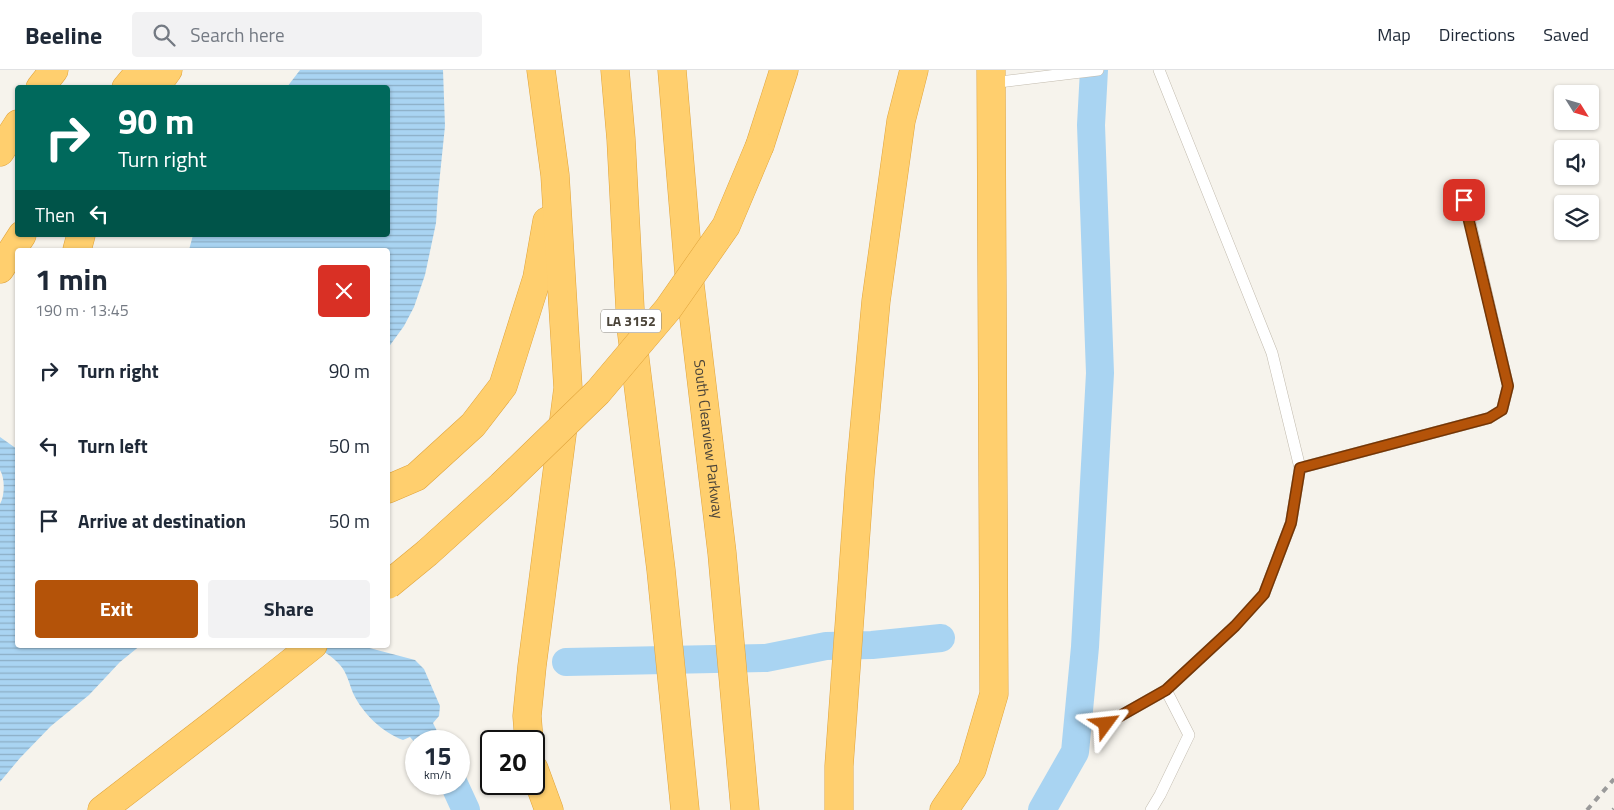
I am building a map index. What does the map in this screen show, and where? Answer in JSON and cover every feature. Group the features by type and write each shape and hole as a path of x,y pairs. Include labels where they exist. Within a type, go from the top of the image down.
{"highway":[{"path":"42,85 54,70"},
{"path":"128,85 141,70"},
{"path":"157,85 168,70"},
{"path":"528,730 527,716 532,666 568,388 555,175 541,70"},
{"path":"602,70 621,139"},
{"name":"LA 3152","path":"615,70 621,139 631,327 661,570 685,810"},
{"name":"South Clearview Parkway","path":"672,70 690,284 722,553 745,810"},
{"path":"390,583 427,553 501,486 598,392 668,309 726,226 760,145 784,70"},
{"path":"896,70 901,121"},
{"path":"839,810 840,766 860,475 876,301 901,121 914,70"},
{"path":"944,810 972,769 994,694 991,77"},
{"path":"0,152 15,129"},
{"path":"390,488 416,477 473,425 503,386 537,278 555,175"},
{"path":"0,269 21,237"},
{"path":"102,810 220,720 309,648"},
{"path":"544,795 549,810"}],"lane":[{"path":"991,77 1067,75 1098,70"},
{"path":"1106,724 1166,690 1235,626 1264,594 1291,523 1300,468 1272,353 1159,70"},
{"path":"1300,468 1489,418 1502,410 1508,386 1464,200"},
{"path":"1151,810 1189,735 1166,690"}],"water":[{"path":"300,70 443,70 445,126 436,223 425,275 414,307 404,326 390,345 390,248 190,248 192,237 390,237 390,85 289,85"},
{"path":"0,437 15,448 15,648 137,648 120,662 89,695 51,726 0,782 0,504 4,487 0,470"},
{"path":"316,648 369,648 415,660 424,669 440,706 439,716 433,723 436,730 405,730 405,739 395,737 374,721 362,708 342,668 334,659"}],"waterway":[{"path":"1042,810 1075,752 1085,647 1100,373 1091,125 1094,70"},
{"path":"566,662 766,658 826,646 872,645 941,638"},
{"path":"798,646 798,653"},
{"path":"785,648 785,655"},
{"path":"459,795 466,810"}],"railway":[{"path":"1587,810 1614,779"}],"route":[{"path":"1106,724 1166,690 1235,626 1264,594 1291,523 1300,468 1489,418 1502,410 1508,386 1464,200"}]}
